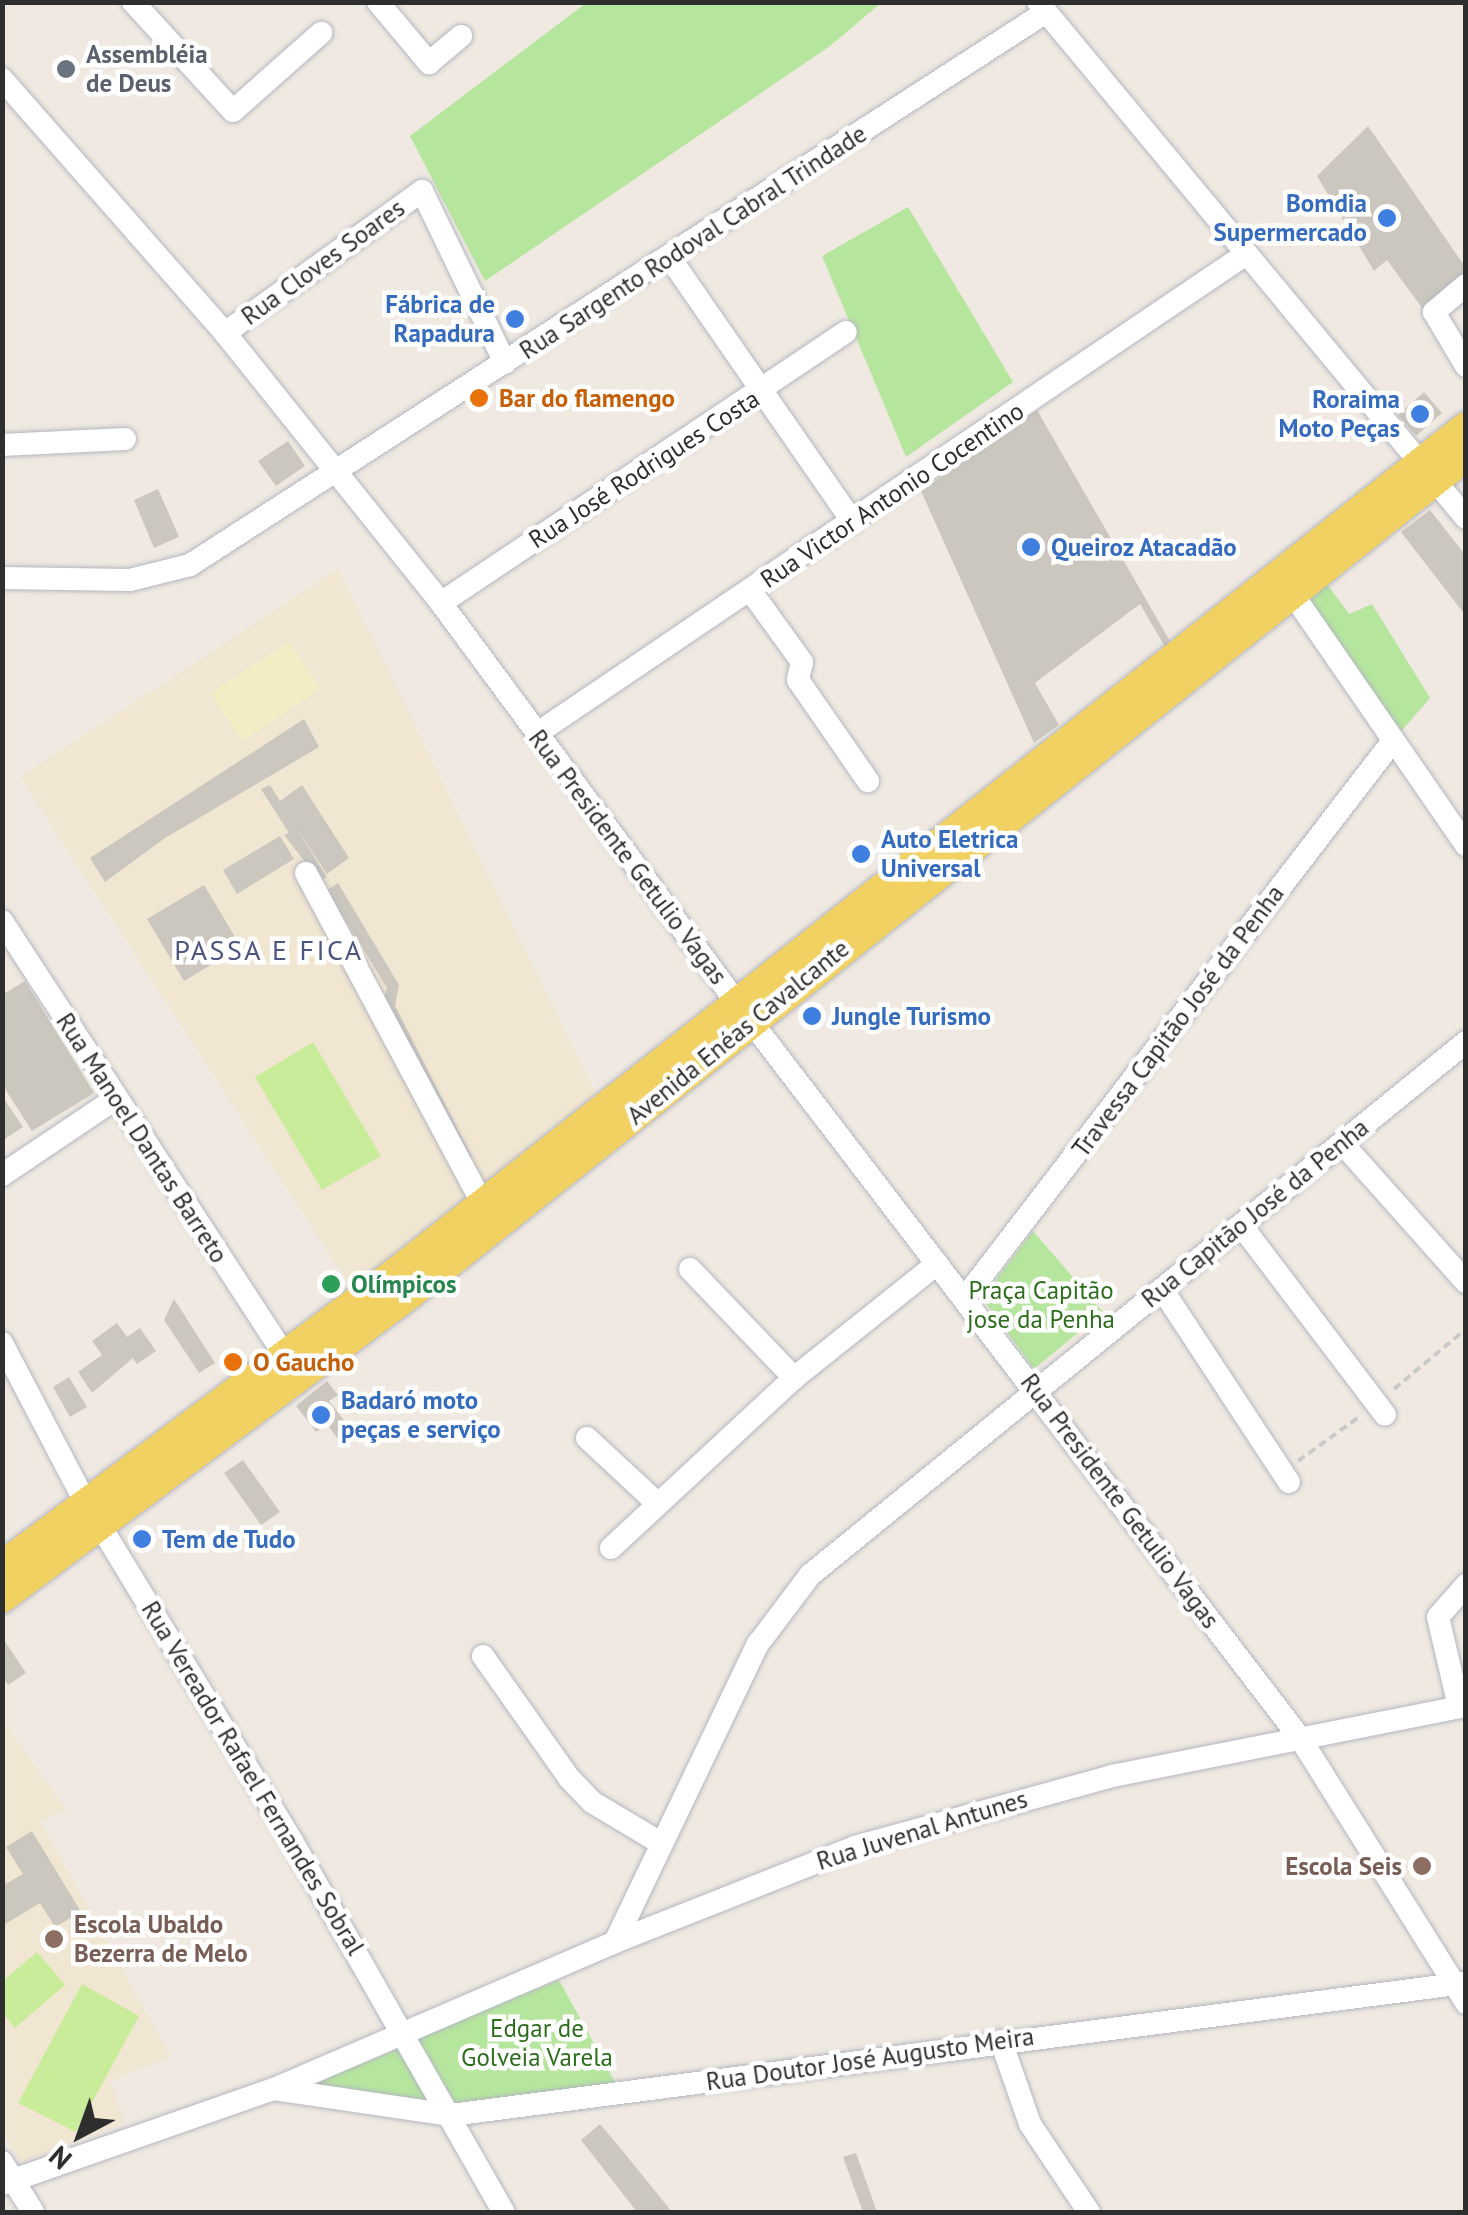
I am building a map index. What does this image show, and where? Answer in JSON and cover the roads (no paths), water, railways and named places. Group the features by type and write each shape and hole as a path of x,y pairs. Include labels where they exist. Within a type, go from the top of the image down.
{"main road":[{"name":"Avenida Enéas Cavalcante","path":"2,1565 95,1514 402,1284 895,890 1287,585 1428,471 1466,426"},
{"name":"Avenida Enéas Cavalcante","path":"1428,471 1466,457"},
{"name":"Avenida Enéas Cavalcante","path":"2,1599 95,1514 284,1354 402,1284 482,1202 634,1100"}],"street":[{"path":"134,2 233,112 321,32"},
{"path":"378,2 424,60 434,61 461,36"},
{"path":"1042,7 1466,518"},
{"name":"Rua Sargento Rodoval Cabral Trindade","path":"2,578 113,580 172,572 338,471 670,258 1042,7"},
{"name":"Rua Presidente Getulio Vagas","path":"2,78 224,333 441,603 745,1012 1300,1738 1462,1990"},
{"name":"Rua Cloves Soares","path":"224,333 422,191 505,363"},
{"name":"Rua Victor Antonio Cocentino","path":"536,734 1246,254"},
{"path":"670,258 852,522"},
{"path":"1466,285 1434,312 1466,366"},
{"name":"Rua José Rodrigues Costa","path":"441,603 846,332"},
{"path":"2,445 124,440"},
{"path":"1287,585 1466,845"},
{"path":"750,590 802,662 798,680 868,780"},
{"name":"Travessa Capitão José da Penha","path":"964,1300 1392,742"},
{"path":"306,874 482,1202"},
{"name":"Rua Manoel Dantas Barreto","path":"2,921 284,1354"},
{"name":"Rua Capitão José da Penha","path":"615,1942 659,1842 758,1644 810,1575 1034,1387 1162,1289 1466,1042"},
{"path":"2,1175 115,1099"},
{"path":"1342,1142 1466,1282"},
{"path":"1241,1225 1381,1409"},
{"path":"611,1548 794,1378 938,1264"},
{"path":"690,1270 794,1378"},
{"path":"1162,1289 1286,1478"},
{"name":"Rua Vereador Rafael Fernandes Sobral","path":"2,1343 95,1514 403,2033 504,2212"},
{"path":"587,1438 657,1503"},
{"path":"1462,1706 1438,1625 1442,1608 1466,1585"},
{"path":"483,1656 569,1778 592,1802 659,1842"},
{"name":"Rua Juvenal Antunes","path":"6,2175 274,2089 615,1942 855,1847 1000,1802 1462,1706"},
{"name":"Rua Doutor José Augusto Meira","path":"274,2089 451,2115 1001,2040 1462,1990"},
{"path":"1001,2040 1030,2124 1089,2212"},
{"path":"6,2175 33,2212"}],"place":[{"name":"Assembléia de Deus","path":"66,69"},
{"name":"Bomdia Supermercado","path":"1387,218"},
{"name":"Fábrica de Rapadura","path":"515,319"},
{"name":"Bar do flamengo","path":"479,398"},
{"name":"Roraima Moto Peças","path":"1420,414"},
{"name":"Queiroz Atacadão","path":"1031,547"},
{"name":"Auto Eletrica Universal","path":"861,854"},
{"name":"Jungle Turismo","path":"812,1016"},
{"name":"Olímpicos","path":"331,1284"},
{"name":"O Gaucho","path":"233,1362"},
{"name":"Badaró moto peças e serviço","path":"321,1415"},
{"name":"Tem de Tudo","path":"142,1539"},
{"name":"Escola Seis","path":"1422,1866"},
{"name":"Escola Ubaldo Bezerra de Melo","path":"54,1939"}],"district":[{"name":"PASSA E FICA","path":"269,950"}],"park label":[{"name":"Praça Capitão jose da Penha","path":"1041,1306"},
{"name":"Edgar de Golveia Varela","path":"537,2044"}]}
